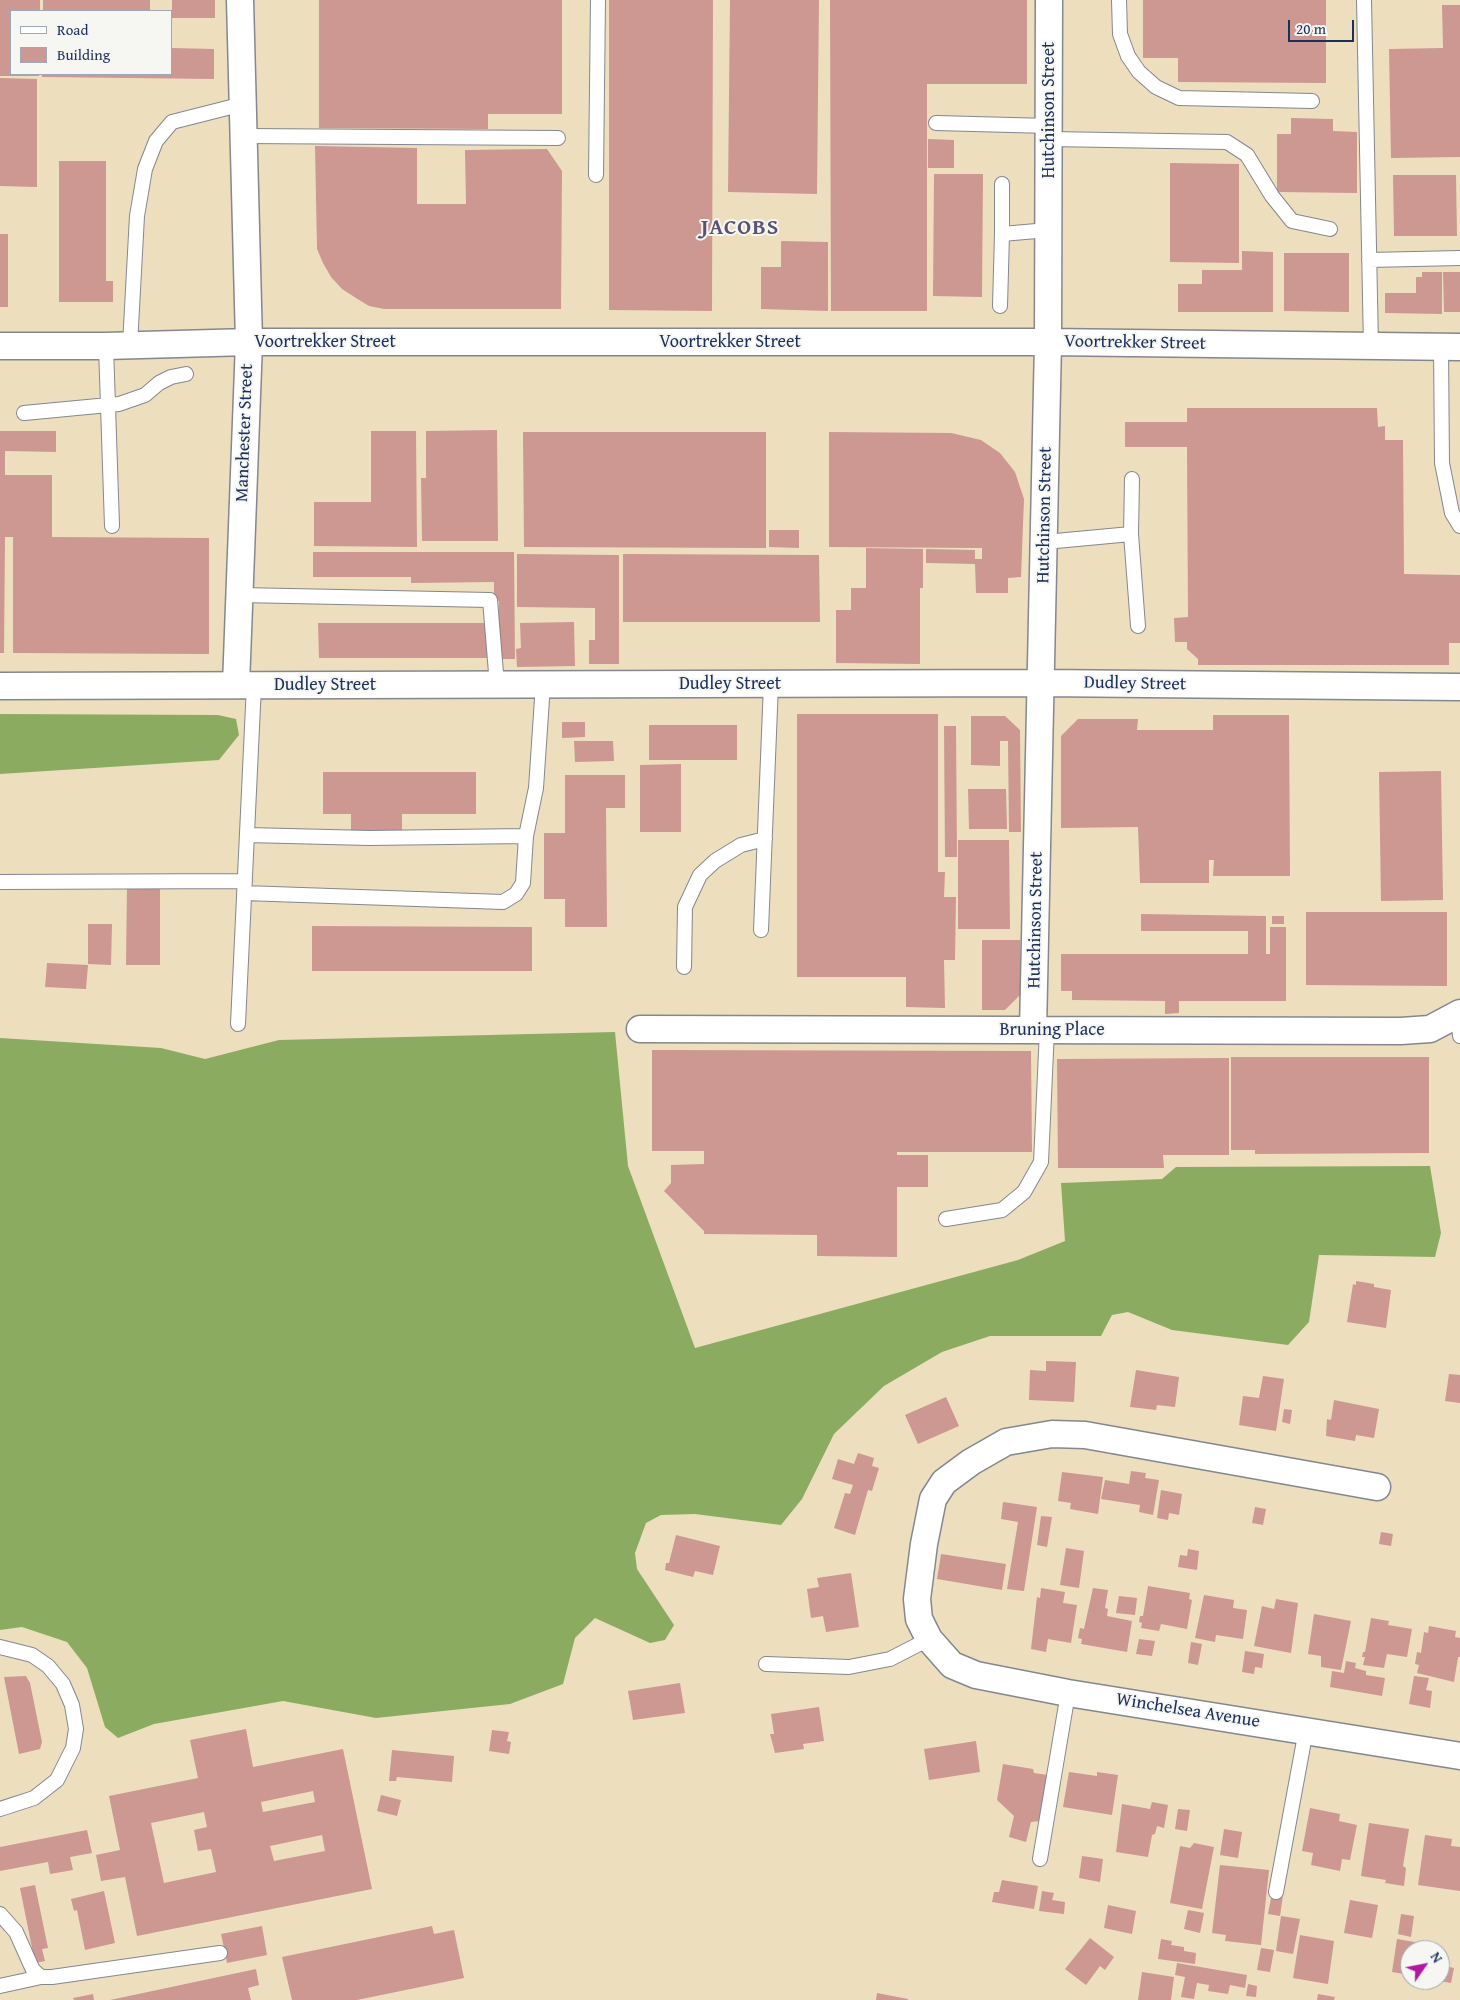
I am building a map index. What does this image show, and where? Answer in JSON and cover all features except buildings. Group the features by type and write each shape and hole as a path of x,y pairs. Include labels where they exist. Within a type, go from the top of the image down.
{"street":[{"name":"Manchester Street","path":"240,0 249,342 239,595 245,685"},
{"name":"Hutchinson Street","path":"1040,1030 1042,683 1048,342 1049,0"},
{"name":"Voortrekker Street","path":"0,346 118,346 249,342 1048,342 1451,347"},
{"name":"Dudley Street","path":"0,686 1042,683 1460,687"},
{"name":"Bruning Place","path":"640,1029 1401,1031 1430,1029 1459,1021"},
{"name":"Winchelsea Avenue","path":"1377,1487 1085,1435 1052,1434 1006,1442 971,1462 944,1482 933,1499 924,1544 917,1599 919,1619 929,1639 952,1665 976,1675 1068,1693 1460,1756"}],"lane":[{"path":"596,175 598,0"},
{"path":"1119,0 1120,34 1128,56 1139,72 1156,87 1179,98 1312,101"},
{"path":"1364,0 1371,346"},
{"path":"112,526 110,405 145,169 156,141 172,122 243,104"},
{"path":"936,123 1049,133 1227,142 1248,155 1272,196 1292,221 1330,228"},
{"path":"244,136 558,138"},
{"path":"1000,306 1002,184"},
{"path":"1002,234 1048,230"},
{"path":"1369,260 1460,258"},
{"path":"1451,347 1442,463 1452,513 1460,526"},
{"path":"24,412 119,404 145,395 159,383 171,377 186,374"},
{"path":"1132,479 1131,534 1138,626"},
{"path":"1045,542 1131,534"},
{"path":"239,595 490,600 496,684"},
{"path":"0,882 221,882 244,887 503,902 516,894 523,883 526,836 536,788 542,684"},
{"path":"761,930 771,684"},
{"path":"238,1024 247,835 245,685"},
{"path":"247,835 369,838 526,836"},
{"path":"684,967 685,907 700,876 715,861 741,845 765,839"},
{"path":"946,1219 1002,1210 1024,1192 1041,1162 1040,1030"},
{"path":"766,1664 849,1667 890,1659 929,1639"},
{"path":"0,1647 32,1655 48,1666 62,1684 72,1705 76,1729 73,1748 56,1780 34,1798 0,1809"},
{"path":"1040,1859 1068,1693"},
{"path":"1276,1892 1306,1730"},
{"path":"0,1914 16,1932 33,1970 41,1977"},
{"path":"0,1986 41,1977 52,1978 220,1954"}],"green space":[{"path":"0,714 218,715 236,719 239,735 219,760 0,774"},
{"path":"615,1032 628,1166 695,1348 1018,1260 1065,1241 1061,1183 1162,1179 1176,1167 1430,1166 1441,1233 1435,1257 1319,1255 1309,1322 1288,1345 1172,1330 1128,1312 1112,1315 1101,1336 990,1336 942,1352 884,1386 834,1434 802,1499 781,1525 695,1514 661,1515 646,1523 635,1553 637,1569 674,1625 665,1640 650,1643 595,1618 575,1638 563,1684 510,1704 376,1718 283,1701 154,1724 118,1738 105,1727 87,1668 67,1642 22,1627 0,1630 0,1038 161,1048 205,1059 279,1040"}],"district":[{"name":"JACOBS","path":"740,228"}]}
